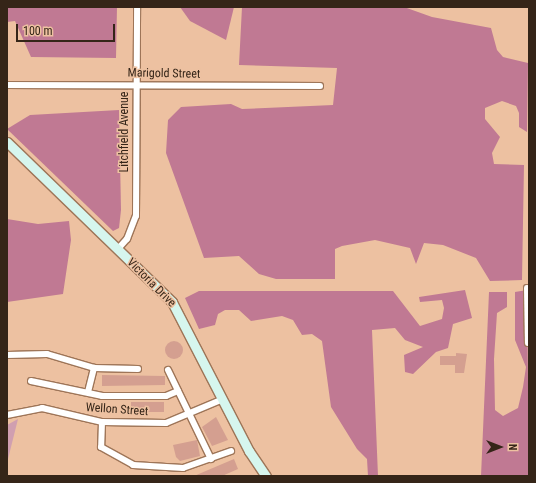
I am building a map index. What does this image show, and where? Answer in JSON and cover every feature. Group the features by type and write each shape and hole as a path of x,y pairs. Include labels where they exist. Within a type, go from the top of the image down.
{"street":[{"name":"Litchfield Avenue","path":"117,250 127,239 136,216 137,7"},
{"name":"Marigold Street","path":"7,85 320,86"},
{"name":"Victoria Drive","path":"7,142 176,308 223,399 266,476"},
{"path":"527,288 528,343"},
{"path":"7,355 47,354 94,368 138,369"},
{"path":"88,392 94,368"},
{"path":"168,370 211,459"},
{"path":"31,381 88,392 166,396 178,391"},
{"name":"Wellon Street","path":"7,415 42,408 102,422 166,423 223,399"},
{"path":"102,422 101,447 133,465 183,468 231,451"}],"shaded area":[{"path":"7,7 117,7 116,58 31,57 15,21 7,22"},
{"path":"180,7 234,7 226,40 190,21"},
{"path":"242,7 404,7 432,17 491,28 497,50 503,57 528,63 527,132 519,127 519,113 516,106 502,101 485,108 485,119 500,137 492,153 494,164 524,165 522,280 490,281 476,258 443,245 424,243 416,264 410,248 375,240 342,246 335,249 335,279 276,279 259,274 239,256 204,258 166,153 168,120 181,107 231,104 242,109 333,105 337,68 239,65"},
{"path":"119,110 121,210 119,228 113,231 7,129 30,115"},
{"path":"7,219 38,224 69,221 71,240 63,294 7,302"},
{"path":"465,290 472,318 453,324 448,348 436,352 413,374 405,372 404,355 423,347 405,340 395,328 372,330 378,476 368,476 367,459 357,449 331,407 322,341 312,334 302,335 293,320 282,316 251,321 239,310 225,310 218,314 215,325 199,329 185,298 199,291 393,291 420,326 442,319 444,308 442,300 420,302 419,297"},
{"path":"527,290 529,476 481,476 489,292 507,292 507,307 497,313 494,359 495,410 503,416 518,408 523,387 526,367 515,340 515,292"},
{"path":"18,419 7,463 7,425"}],"building":[{"path":"170,341 178,341 183,346 181,357 178,359 170,359 165,354 165,346"},
{"path":"456,353 467,354 464,373 455,373 455,365 440,365 440,356 456,356"},
{"path":"102,375 165,376 165,385 102,386"},
{"path":"131,402 164,402 164,412 131,412"},
{"path":"216,417 228,440 212,446 202,427"},
{"path":"197,440 200,456 180,461 176,457 173,445"},
{"path":"234,459 238,469 222,476 194,476"}]}
